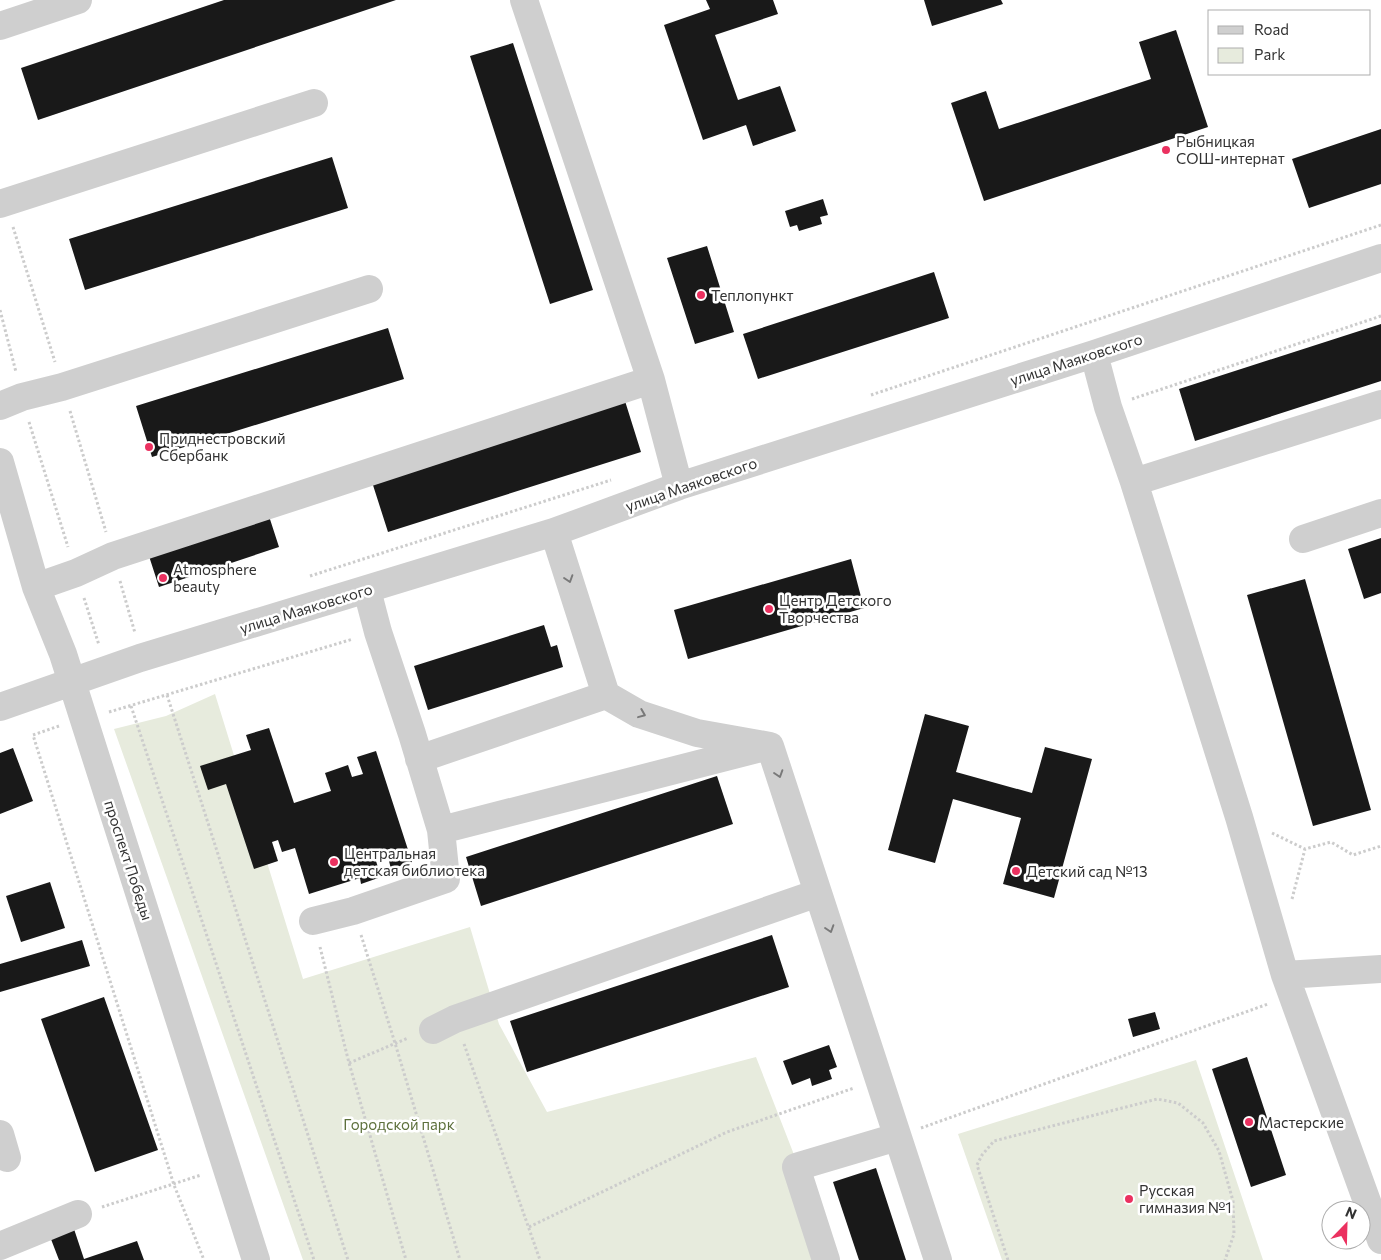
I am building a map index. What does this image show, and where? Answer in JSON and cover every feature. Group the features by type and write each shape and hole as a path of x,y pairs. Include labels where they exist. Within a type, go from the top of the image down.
{"street":[{"path":"0,26 78,0"},
{"path":"524,0 651,380 679,486"},
{"path":"3,203 314,103"},
{"name":"улица Маяковского","path":"0,707 140,658 554,532 679,486 1094,354 1381,258"},
{"path":"11,401 369,289"},
{"path":"1094,354 1108,406 1134,482 1239,816 1289,985 1376,1211 1381,1240"},
{"path":"36,587 76,573 113,556 651,380"},
{"path":"1134,482 1381,404"},
{"name":"проспект Победы","path":"0,462 36,587 63,654 256,1260"},
{"path":"1303,539 1381,513"},
{"path":"554,532 606,695 639,714 698,733 770,746"},
{"path":"313,921 353,911 446,879 441,830 378,632 367,590"},
{"path":"419,759 606,695"},
{"path":"441,830 770,746"},
{"path":"770,746 938,1260"},
{"path":"444,1024 818,893"},
{"path":"1289,985 1381,969"},
{"path":"826,1260 796,1167 897,1137"},
{"path":"0,1246 78,1214"}],"path":[{"path":"3,203 62,386 135,632 140,658"},
{"path":"862,398 1381,224"},
{"path":"0,310 11,401 76,573 99,645"},
{"path":"1108,406 1381,316"},
{"path":"305,578 616,479"},
{"path":"126,635 135,632"},
{"path":"109,712 378,632"},
{"path":"167,695 348,1260"},
{"path":"131,706 314,1260"},
{"path":"62,725 34,735 174,1184 204,1260"},
{"path":"1239,816 1305,849 1331,842 1353,855 1381,846"},
{"path":"353,911 460,1260"},
{"path":"313,921 349,1063 406,1260"},
{"path":"897,1137 1289,985"},
{"path":"349,1063 444,1024 529,1227 540,1260"},
{"path":"529,1227 727,1132 878,1079"},
{"path":"1008,1260 977,1165 982,1155 994,1141 1158,1099 1178,1103 1203,1123 1219,1152 1233,1201 1234,1234 1225,1260"},
{"path":"78,1214 226,1167"}],"green space":[{"name":"Городской парк","path":"215,694 303,979 470,927 499,1024 547,1112 756,1057 835,1260 303,1260 114,729 166,716"},
{"name":"Русская гимназия №1","path":"1196,1060 1263,1260 1002,1260 958,1134"}],"building":[{"path":"224,0 396,0 38,120 21,68"},
{"path":"706,0 773,0 778,14 715,35 738,100 780,86 796,131 753,146 746,125 703,140 664,25 710,9"},
{"path":"924,0 1001,0 1003,4 932,26"},
{"path":"1176,30 1208,127 984,201 951,103 986,91 999,129 1151,79 1139,42"},
{"path":"513,43 593,290 550,304 470,56"},
{"path":"1381,129 1381,184 1309,208 1292,159"},
{"path":"332,157 348,208 85,290 69,239"},
{"path":"823,199 828,215 820,217 822,224 799,231 797,225 790,227 785,211"},
{"name":"Теплопункт","path":"707,246 734,332 695,344 667,258"},
{"path":"934,272 949,318 758,379 743,334"},
{"path":"1381,324 1381,381 1195,441 1179,389"},
{"path":"388,328 404,379 152,457 136,406"},
{"path":"625,401 641,452 388,532 372,482"},
{"path":"268,513 279,547 159,587 148,553"},
{"path":"1381,538 1381,593 1364,599 1348,549"},
{"name":"Центр Детского Творчества","path":"851,559 864,608 688,659 674,610"},
{"path":"1305,579 1371,810 1313,826 1247,595"},
{"path":"544,625 551,647 557,645 563,667 428,710 414,666"},
{"path":"925,714 969,726 956,772 1032,793 1045,747 1092,759 1054,898 1003,884 1021,818 953,799 935,863 888,850"},
{"path":"269,728 294,803 331,791 325,773 348,765 352,777 363,774 357,757 376,751 412,862 391,869 388,857 376,861 381,877 361,884 360,878 309,894 295,848 282,852 278,840 272,842 278,861 254,869 226,784 208,790 200,766 251,750 246,735"},
{"path":"13,748 33,801 0,814 0,753"},
{"path":"717,776 733,824 481,906 466,857"},
{"path":"50,882 65,928 21,942 6,896"},
{"path":"772,935 789,987 527,1072 510,1021"},
{"path":"82,940 90,966 0,992 0,964"},
{"path":"104,997 158,1150 95,1172 41,1019"},
{"path":"1155,1012 1160,1029 1133,1037 1128,1019"},
{"path":"829,1045 837,1067 829,1070 832,1079 812,1086 810,1078 792,1085 783,1061"},
{"name":"Мастерские","path":"1247,1057 1286,1175 1251,1187 1212,1069"},
{"path":"876,1168 906,1260 859,1260 833,1182"},
{"path":"73,1226 84,1259 137,1241 144,1260 59,1260 49,1234"}],"place":[{"name":"Рыбницкая СОШ-интернат","path":"1166,150"},
{"name":"Теплопункт","path":"701,295"},
{"name":"Приднестровский Сбербанк","path":"149,447"},
{"name":"Atmosphere beauty","path":"163,578"},
{"name":"Центр Детского Творчества","path":"769,609"},
{"name":"Центральная детская библиотека","path":"334,862"},
{"name":"Детский сад №13","path":"1016,871"},
{"name":"Мастерские","path":"1249,1122"},
{"name":"Русская гимназия №1","path":"1129,1199"}]}
